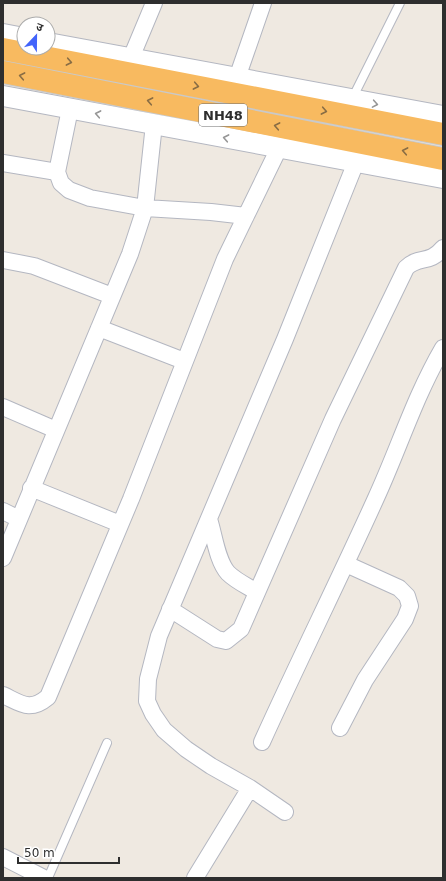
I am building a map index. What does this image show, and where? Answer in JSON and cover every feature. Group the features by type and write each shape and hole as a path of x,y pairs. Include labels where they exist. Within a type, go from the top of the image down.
{"highway":[{"name":"NH48","path":"3,49 443,134"},
{"name":"NH48","path":"3,72 443,159"}],"street":[{"path":"131,58 154,3"},
{"path":"237,78 263,3"},
{"path":"3,34 16,36"},
{"path":"56,44 443,116"},
{"path":"3,96 443,178"},
{"path":"70,109 57,172 61,183 69,190 90,198 145,208 211,212 246,216"},
{"path":"3,558 130,254 145,208 154,124"},
{"path":"3,695 26,706 40,704 48,697 120,524 225,259 279,148"},
{"path":"285,812 250,788 211,766 186,749 164,730 153,714 147,701 148,679 152,657 159,636 285,339 356,162"},
{"path":"3,163 57,172"},
{"path":"170,609 216,639 226,641 241,629 333,419 406,268 412,263 429,260 435,257 443,248"},
{"path":"3,260 34,266 112,296"},
{"path":"99,328 184,361"},
{"path":"262,742 346,564 379,491 400,438 423,387 443,348"},
{"path":"3,407 56,430"},
{"path":"31,488 120,524"},
{"path":"3,511 19,519"},
{"path":"209,519 220,560 227,572 238,581 257,592"},
{"path":"340,728 365,680 404,619 410,606 407,596 399,588 346,564"},
{"path":"195,878 250,788"},
{"path":"3,857 44,878"}],"lane":[{"path":"352,100 400,3"},
{"path":"48,878 108,743"}]}
